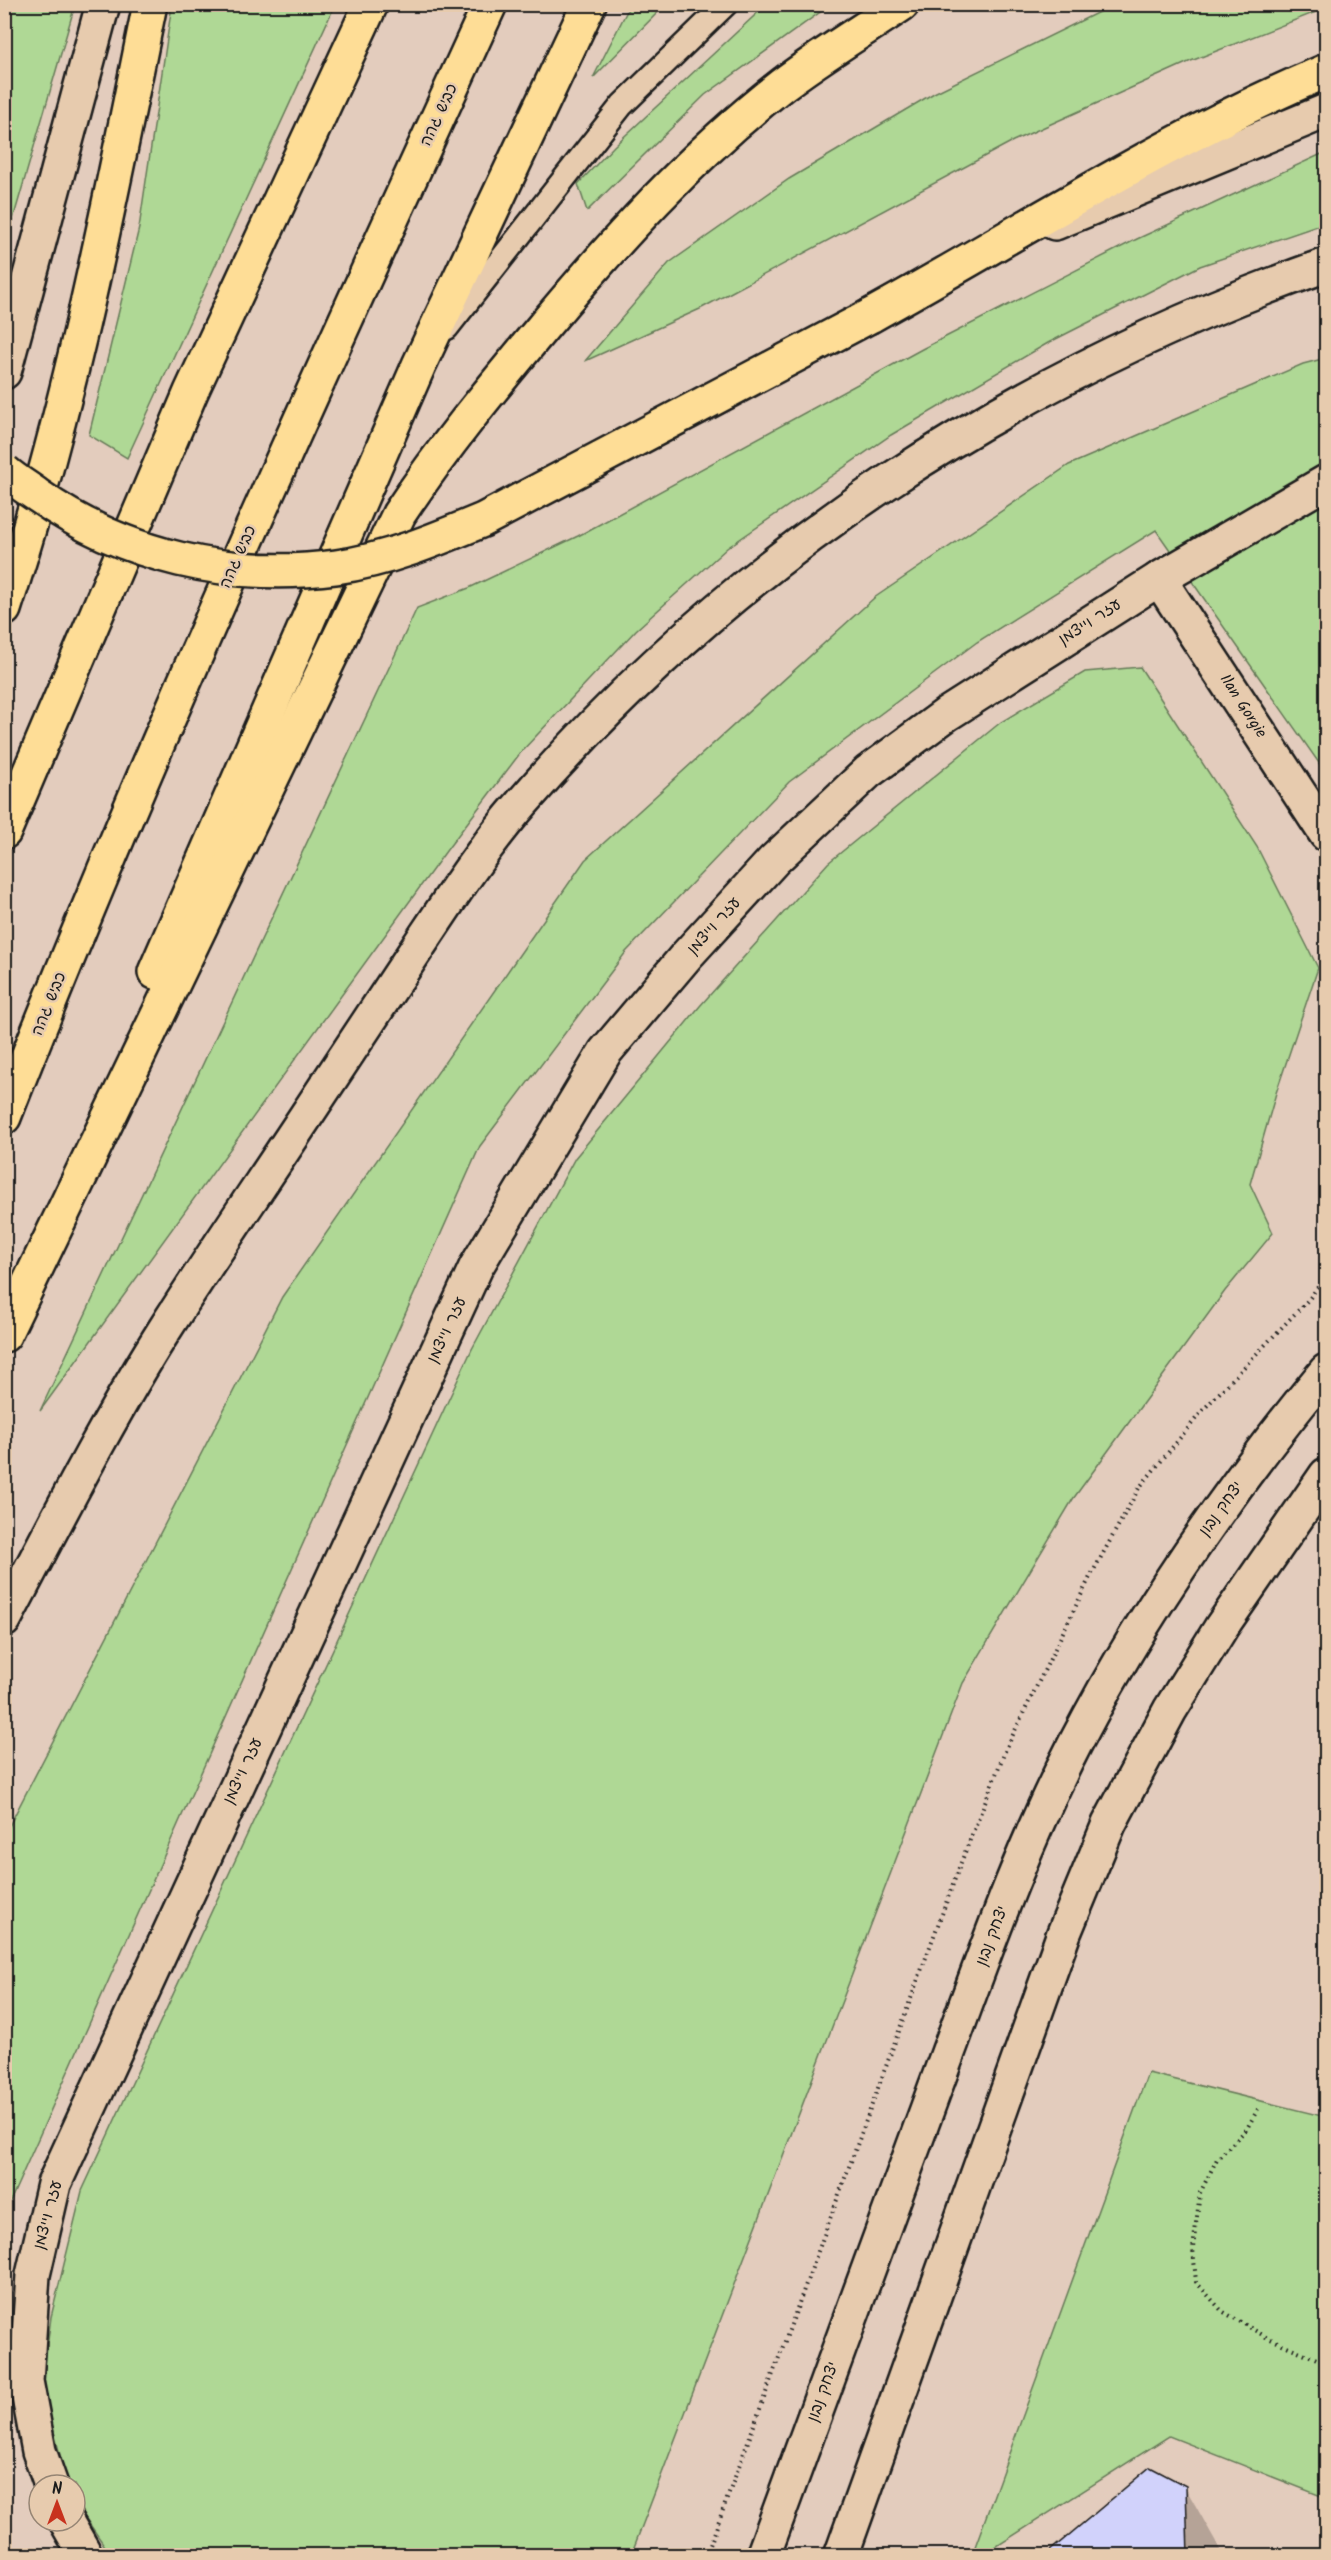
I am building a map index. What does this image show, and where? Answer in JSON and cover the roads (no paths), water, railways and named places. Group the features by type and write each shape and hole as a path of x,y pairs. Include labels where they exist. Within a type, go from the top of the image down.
{"highway":[{"path":"4,609 53,440 83,319 150,4"},
{"path":"4,832 191,392 370,4"},
{"name":"כביש גהה","path":"4,1117 171,707 316,382 490,4"},
{"path":"4,1317 419,365 589,4"},
{"path":"4,1335 399,514 429,469 589,273 650,205 715,141 782,85 903,4"},
{"path":"4,471 62,512 103,534 149,552 196,563 254,569 336,567 383,557 427,544 483,520 870,316 990,250 1162,150 1234,112 1326,71"}],"street":[{"path":"4,372 103,4"},
{"path":"990,250 1326,111"},
{"path":"4,1620 74,1488 163,1332 454,893 520,805 598,721 675,646 777,559 886,482 992,416 1175,323 1326,266"},
{"name":"עזר וייצמן","path":"47,2473 39,2451 26,2381 33,2275 54,2184 476,1267 605,1052 687,955 774,860 868,772 947,714 1158,579 1326,482"},
{"name":"Ilan Gorgie","path":"1158,579 1326,834"},
{"name":"יצחק נבון","path":"763,2556 981,1963 1021,1861 1074,1746 1132,1641 1206,1528 1326,1371"},
{"path":"841,2556 1064,1933 1109,1824 1170,1710 1205,1654 1326,1475"},
{"path":"73,2533 86,2556"}],"lane":[{"path":"419,365 622,105 726,4"}]}
